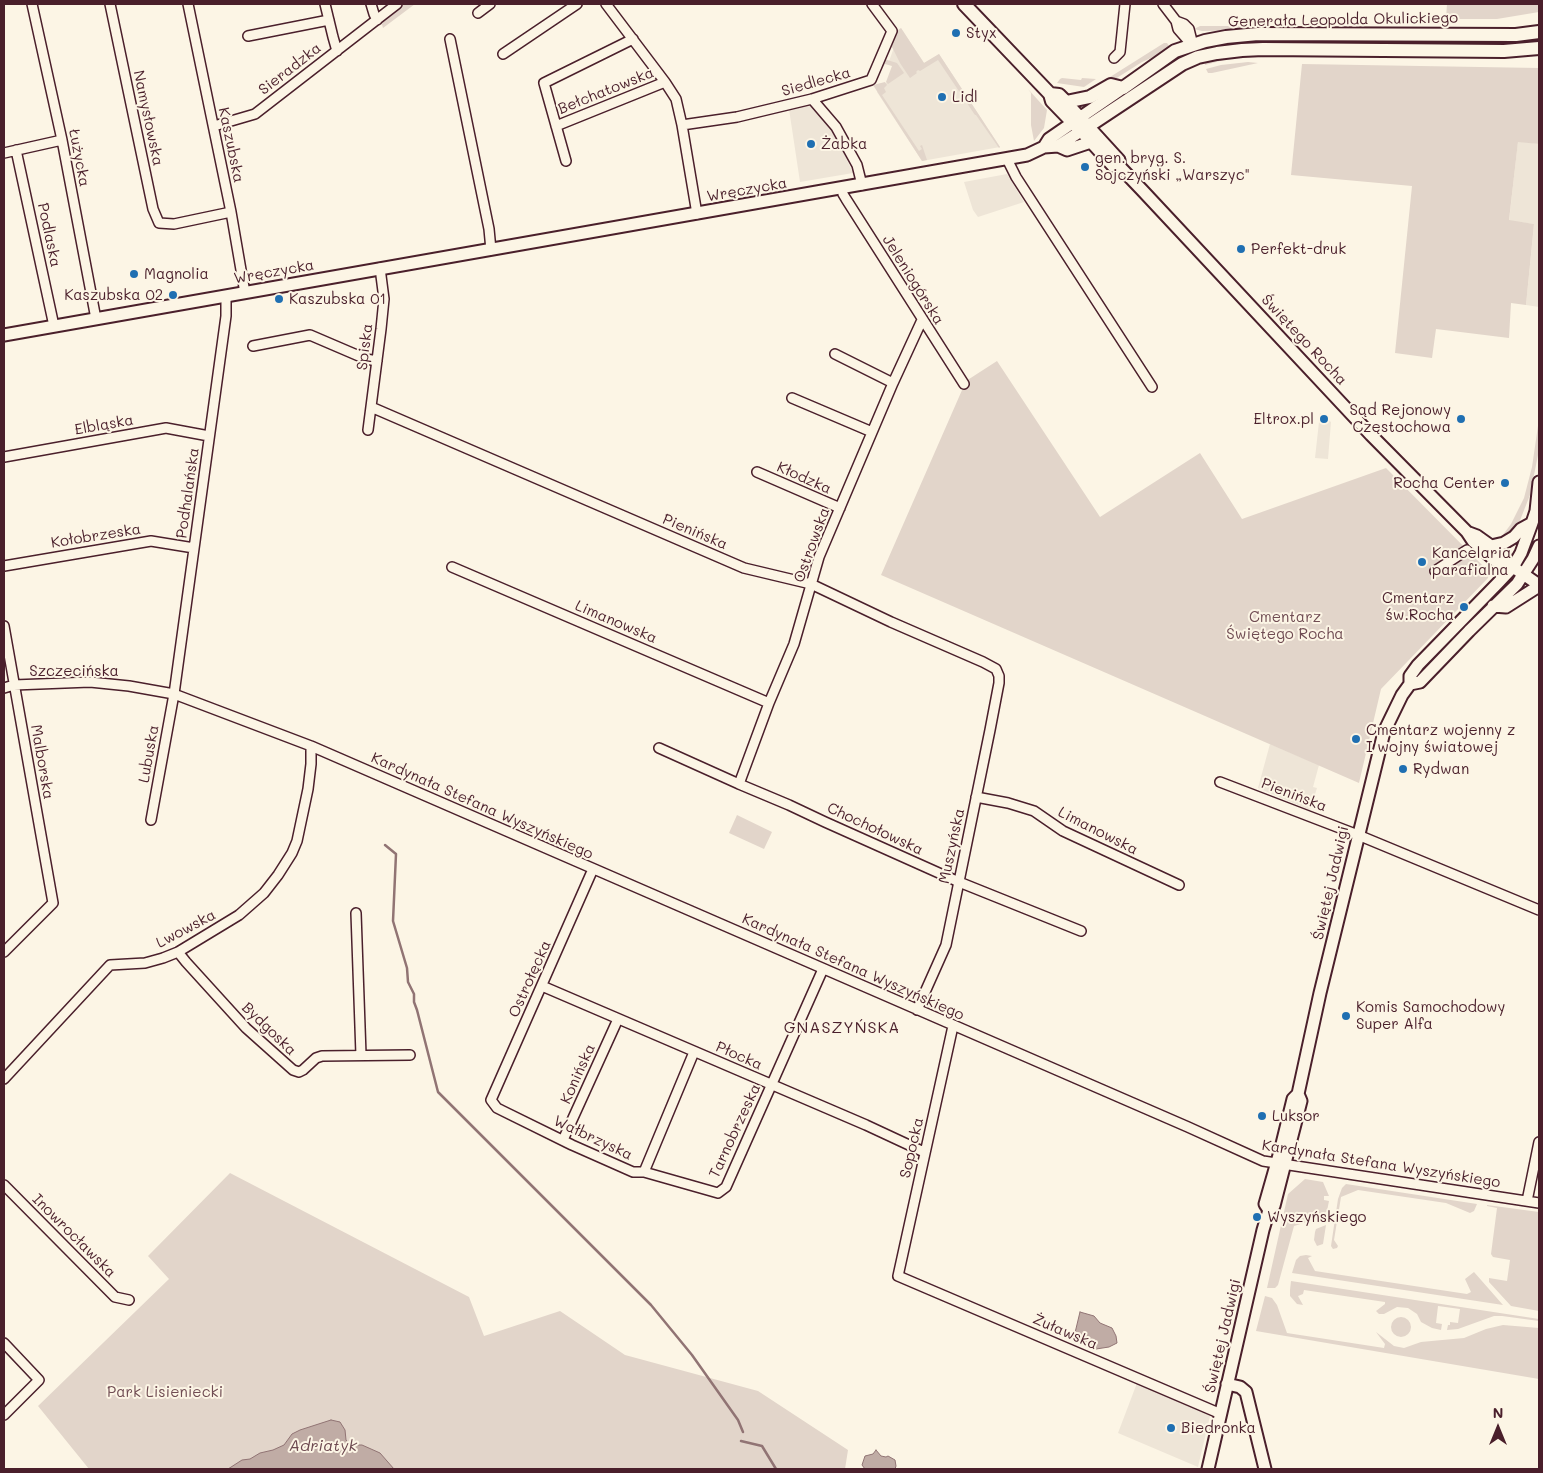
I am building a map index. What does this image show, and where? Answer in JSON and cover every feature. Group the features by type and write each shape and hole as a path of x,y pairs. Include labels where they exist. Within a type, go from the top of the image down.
{"main road":[{"name":"Świętego Rocha","path":"964,4 1050,94 1052,101 1081,124 1119,160 1120,168"},
{"name":"Generała Leopolda Okulickiego","path":"1081,124 1123,88 1176,51 1220,38 1258,34 1516,35 1539,32"},
{"name":"Generała Leopolda Okulickiego","path":"1081,124 1174,68 1198,57 1229,51 1513,51 1539,48"},
{"path":"1513,51 1539,54"},
{"path":"1066,102 1090,97 1111,85 1123,88"},
{"name":"Świętego Rocha","path":"1050,94 1059,95 1066,102 1091,142 1113,166 1120,168 1377,442 1467,532 1473,541 1491,557 1512,566"},
{"name":"Wręczycka","path":"1044,147 1049,139 1081,124"},
{"path":"1081,124 1058,146 1067,150 1091,142"},
{"name":"Wręczycka","path":"4,335 1007,159 1027,155 1044,147 1058,146"},
{"name":"Świętej Jadwigi","path":"1208,1469 1269,1210 1274,1206 1281,1165 1301,1101 1298,1094 1358,834 1384,732 1402,695 1410,684 1410,676 1418,665 1498,583 1512,566 1520,553 1536,511 1539,482"},
{"path":"1491,546 1504,543 1514,537 1521,529 1532,523"},
{"name":"Świętego Rocha","path":"1467,532 1477,536 1502,554 1512,566 1539,586"},
{"name":"Świętej Jadwigi","path":"1410,684 1420,682 1516,584 1539,546"},
{"path":"1493,606 1506,607 1539,586"},
{"path":"1227,1384 1246,1392 1265,1469"}],"street":[{"name":"Łużycka","path":"32,4 62,140 96,319"},
{"name":"Namysłowska","path":"110,4 153,209 159,224 174,224 231,212"},
{"name":"Kaszubska","path":"188,4 231,212 245,293"},
{"path":"326,4 338,50"},
{"path":"371,4 377,20"},
{"name":"Sieradzka","path":"214,126 255,114 397,4"},
{"path":"478,13 490,4"},
{"path":"503,54 576,4"},
{"name":"Bełchatowska","path":"606,4 666,82 676,99 697,214"},
{"name":"Siedlecka","path":"682,124 737,117 812,99 871,80 892,32 872,4"},
{"path":"1114,58 1120,52 1125,4"},
{"path":"1163,4 1176,21 1178,29 1192,45 1198,57"},
{"name":"Sieradzka","path":"248,36 329,20"},
{"path":"450,39 489,229 491,250"},
{"name":"Bełchatowska","path":"566,161 544,83 633,39"},
{"name":"Bełchatowska","path":"556,126 666,82"},
{"path":"812,99 836,127 857,165 862,185"},
{"path":"4,153 62,140"},
{"name":"Podlaska","path":"16,150 54,326"},
{"path":"1007,159 1016,177 1152,387"},
{"name":"Jeleniogórska","path":"842,188 843,194 964,384"},
{"name":"Spiska","path":"368,430 384,299 380,268"},
{"name":"Podhalańska","path":"174,694 226,316 226,296"},
{"name":"Ostrowska","path":"739,784 769,703 794,644 819,557 922,320"},
{"path":"253,346 310,335 366,359 377,361"},
{"path":"835,354 893,383"},
{"path":"792,398 872,432"},
{"name":"Pienińska","path":"371,407 744,568 811,584 891,622 983,662 996,670 999,676 998,683"},
{"name":"Elbląska","path":"4,457 166,428 210,436"},
{"name":"Kłodzka","path":"758,472 840,508"},
{"name":"Kołobrzeska","path":"4,566 151,541 194,548"},
{"path":"1435,572 1467,550"},
{"name":"Limanowska","path":"452,567 769,703"},
{"name":"Malborska","path":"4,626 53,903 4,952"},
{"name":"Szczecińska","path":"4,688 14,685 68,682 108,683 174,694"},
{"name":"Muszyńska","path":"917,1010 946,945 998,683"},
{"name":"Kardynała Stefana Wyszyńskiego","path":"174,694 311,746 1263,1161 1539,1202"},
{"name":"Lubuska","path":"151,820 174,694"},
{"name":"Lwowska","path":"4,1079 110,965 145,963 178,952 239,915 264,892 278,875 297,841 308,790 311,746"},
{"name":"Chochołowska","path":"659,748 959,882 1081,931"},
{"name":"Pienińska","path":"1220,782 1358,834 1539,910"},
{"name":"Limanowska","path":"976,797 1008,803 1034,811 1063,831 1178,885"},
{"name":"Ostrołęcka","path":"491,1100 593,869"},
{"path":"356,913 361,1055"},
{"name":"Bydgoska","path":"178,952 246,1028 292,1070 299,1072 316,1058 322,1056 410,1055"},
{"name":"Tarnobrzeska","path":"718,1193 726,1187 823,969"},
{"name":"Płocka","path":"542,986 924,1152"},
{"name":"Konińska","path":"563,1140 618,1019"},
{"name":"Sopocka","path":"898,1276 953,1026"},
{"path":"644,1172 694,1052"},
{"name":"Wałbrzyska","path":"491,1100 503,1112 633,1172 644,1172 718,1193"},
{"path":"1527,1201 1539,1142"},
{"name":"Inowrocławska","path":"4,1186 115,1296 129,1300"},
{"name":"Żuławska","path":"898,1276 1221,1414"},
{"path":"4,1344 39,1380 4,1415"}],"shaded area":[{"path":"901,28 924,63 939,54 1000,147 922,161 877,92 887,82 893,66 888,64"},
{"path":"812,102 832,127 853,173 800,182 789,109"},
{"path":"1518,141 1539,144 1539,307 1526,305 1534,224 1509,221"},
{"path":"1007,174 1024,202 978,217 973,210 964,182"},
{"path":"1320,413 1331,422 1328,459 1315,458"},
{"path":"1270,744 1319,765 1313,787 1317,788 1310,810 1258,788"},
{"path":"1137,1383 1210,1416 1198,1467 1118,1433"}],"green space":[{"path":"403,4 415,4 383,28 381,21"},
{"path":"1447,4 1539,4 1539,12 1497,19 1446,19"},
{"path":"1200,26 1261,26 1258,29 1250,30 1202,31 1194,29"},
{"path":"1268,27 1492,28 1494,30 1266,29"},
{"path":"901,28 924,63 939,54 999,148 938,60 920,71 918,70 910,78 890,43 894,33"},
{"path":"1539,37 1539,44 1201,50 1201,47 1226,41"},
{"path":"1164,43 1167,43 1171,49 1142,62 1093,93 1091,89"},
{"path":"1238,55 1424,55 1460,58 1231,58 1205,65 1205,61"},
{"path":"884,59 897,63 904,73 888,84 886,82 892,66 885,64 881,70"},
{"path":"1248,62 1258,63 1212,73 1208,73 1206,69 1221,65"},
{"path":"1302,64 1539,68 1539,144 1518,142 1509,220 1534,224 1526,305 1511,303 1509,338 1436,329 1432,358 1395,353 1412,186 1291,175"},
{"path":"1062,78 1096,79 1084,87 1057,83"},
{"path":"885,82 887,85 884,88 886,92 882,95 919,151 922,149 920,146 922,145 927,160 922,161 873,85"},
{"path":"1028,89 1047,110 1044,128 1034,141 1031,125 1031,93"},
{"name":"Cmentarz Świętego Rocha","path":"997,361 1100,517 1200,453 1242,519 1386,468 1489,572 1488,578 1381,689 1359,783 881,575 966,381"},
{"path":"1539,419 1538,455 1530,495 1517,528 1505,539 1502,536 1511,524 1524,498 1532,467"},
{"path":"737,815 772,832 764,849 729,833"},
{"name":"Park Lisieniecki","path":"230,1173 469,1297 484,1336 560,1311 625,1355 758,1391 848,1450 845,1469 89,1469 38,1406 169,1279 148,1256"},
{"path":"1305,1179 1323,1182 1329,1196 1324,1196 1324,1200 1329,1201 1327,1211 1320,1218 1294,1226 1278,1285 1275,1288 1267,1288 1288,1194"},
{"path":"1346,1184 1477,1204 1474,1211 1470,1213 1446,1203 1358,1190 1341,1197 1334,1240 1338,1246 1333,1249 1331,1246 1338,1199 1342,1188"},
{"path":"1487,1205 1539,1212 1539,1311 1511,1306 1489,1282 1489,1278 1507,1281 1510,1260 1493,1257 1491,1254 1497,1208"},
{"path":"1326,1225 1323,1244 1317,1246 1314,1240 1316,1229"},
{"path":"1300,1256 1312,1256 1308,1258 1315,1271 1467,1294 1471,1292 1465,1279 1474,1272 1503,1305 1292,1273 1296,1260"},
{"path":"1291,1281 1539,1319 1539,1321 1494,1316 1458,1329 1447,1330 1450,1322 1458,1323 1460,1309 1438,1306 1436,1323 1442,1324 1441,1330 1421,1322 1417,1314 1408,1308 1397,1307 1384,1314 1379,1314 1376,1311 1385,1302 1304,1290 1303,1294 1298,1296 1303,1305 1297,1304 1290,1296"},
{"path":"1265,1296 1272,1298 1277,1305 1287,1333 1384,1348 1385,1344 1376,1332 1394,1346 1404,1348 1421,1342 1464,1338 1486,1329 1503,1325 1539,1328 1539,1379 1256,1331"},
{"path":"1401,1317 1408,1320 1411,1327 1408,1334 1401,1337 1394,1334 1391,1327 1394,1320"}],"water":[{"path":"1080,1312 1094,1316 1100,1323 1112,1328 1117,1343 1109,1347 1096,1349 1074,1337"},
{"name":"Adriatyk","path":"331,1420 340,1422 345,1430 346,1440 350,1445 362,1445 380,1453 394,1469 228,1469 242,1460 250,1459 260,1453 284,1445 292,1434 300,1430"},
{"path":"876,1450 881,1456 888,1456 895,1460 895,1469 865,1469 862,1465 865,1456 873,1454"}],"waterway":[{"path":"385,845 396,854 393,921 407,968 408,982 414,994 414,1002 438,1092 651,1305 692,1355 738,1420 743,1432"},
{"path":"741,1441 762,1446 776,1469"}],"place":[{"name":"Styx","path":"956,33"},
{"name":"Lidl","path":"942,97"},
{"name":"Żabka","path":"811,144"},
{"name":"gen. bryg. S. Sojczyński „Warszyc\"","path":"1085,167"},
{"name":"Perfekt-druk","path":"1241,249"},
{"name":"Magnolia","path":"134,274"},
{"name":"Kaszubska 02","path":"173,295"},
{"name":"Kaszubska 01","path":"279,299"},
{"name":"Eltrox.pl","path":"1324,419"},
{"name":"Sąd Rejonowy Częstochowa","path":"1461,419"},
{"name":"Rocha Center","path":"1505,483"},
{"name":"Kancelaria parafialna","path":"1422,562"},
{"name":"Cmentarz św.Rocha","path":"1464,607"},
{"name":"Cmentarz wojenny z I wojny światowej","path":"1356,739"},
{"name":"Rydwan","path":"1403,769"},
{"name":"Komis Samochodowy Super Alfa","path":"1346,1016"},
{"name":"Luksor","path":"1262,1116"},
{"name":"Wyszyńskiego","path":"1257,1217"},
{"name":"Biedronka","path":"1171,1428"}],"district":[{"name":"GNASZYŃSKA","path":"842,1028"}]}
